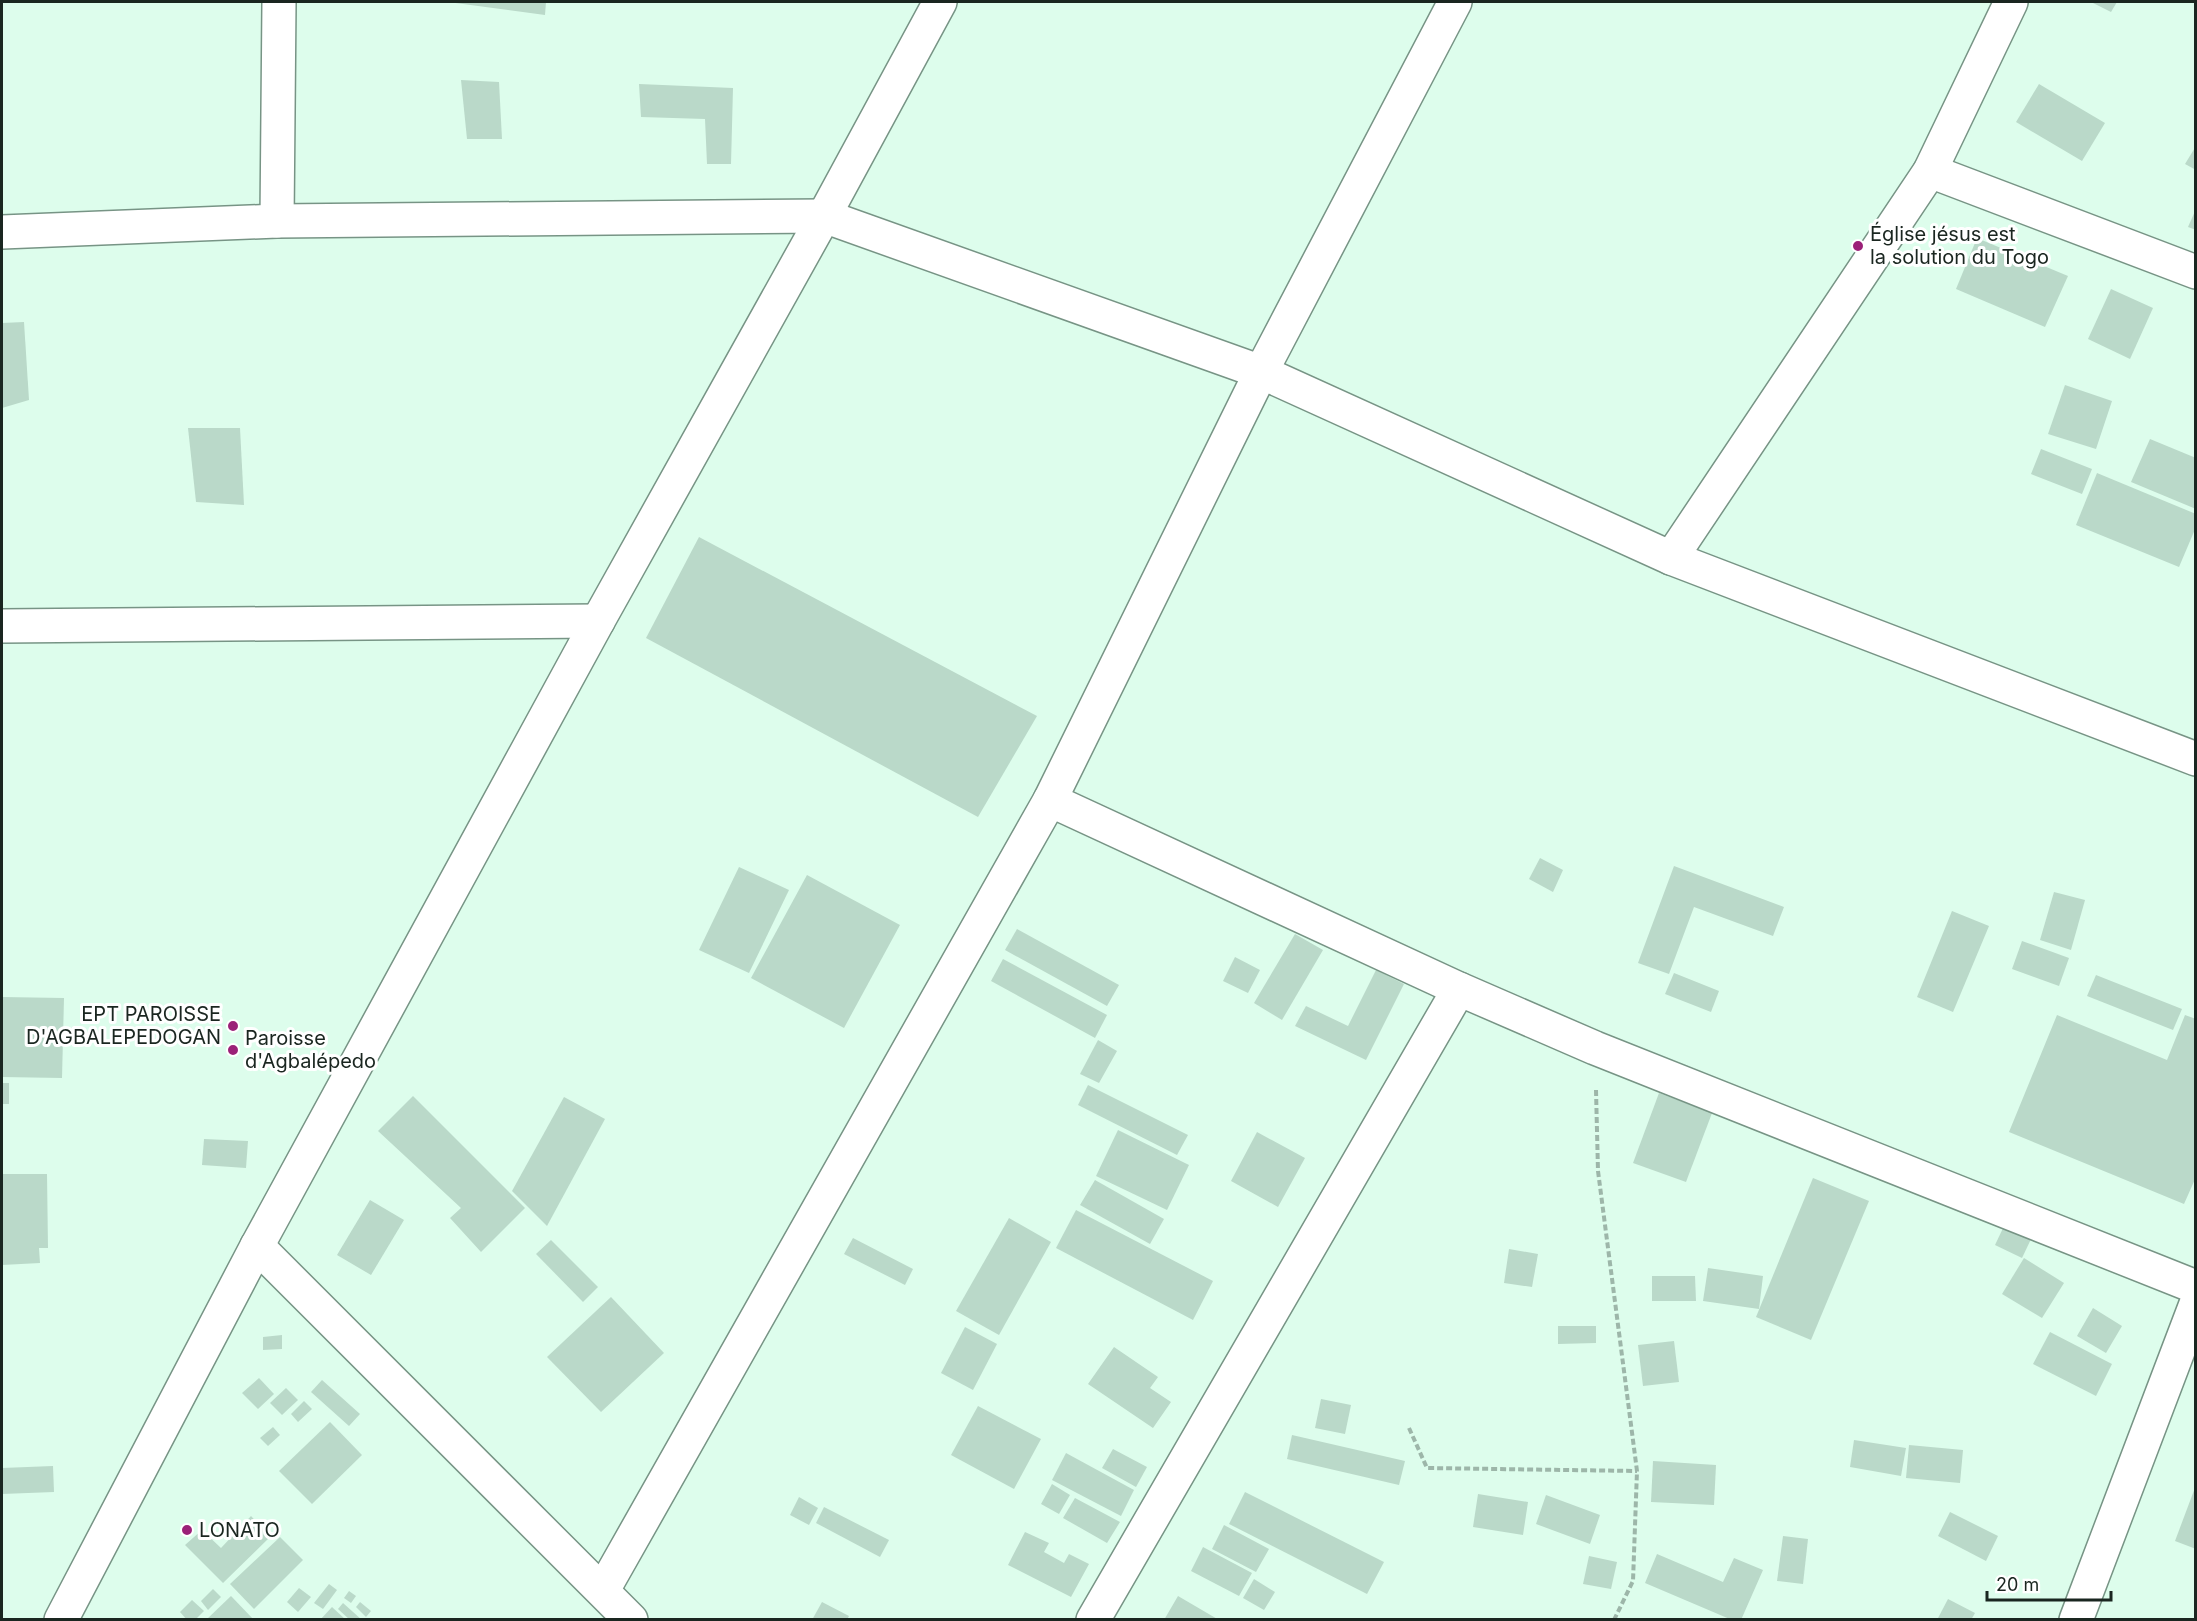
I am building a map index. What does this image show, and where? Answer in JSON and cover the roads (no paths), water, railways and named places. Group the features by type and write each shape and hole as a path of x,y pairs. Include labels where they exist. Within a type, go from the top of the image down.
{"street":[{"path":"277,221 279,2"},
{"path":"61,1620 257,1246 598,621 824,216 940,2"},
{"path":"603,1590 1050,800 1261,372 1455,2"},
{"path":"1671,558 1930,171 2011,2"},
{"path":"1930,171 2196,272"},
{"path":"2,232 277,221 824,216 1261,372 1671,558 2196,759"},
{"path":"2,626 598,621"},
{"path":"1050,800 1459,989 1595,1048 2196,1287"},
{"path":"1093,1620 1459,989"},
{"path":"257,1246 631,1620"},
{"path":"2076,1620 2196,1304"}],"place":[{"name":"Église jésus est la solution du Togo","path":"1858,246"},
{"name":"EPT PAROISSE D'AGBALEPEDOGAN","path":"233,1026"},
{"name":"Paroisse d'Agbalépedo","path":"233,1050"},
{"name":"LONATO","path":"187,1530"}]}
